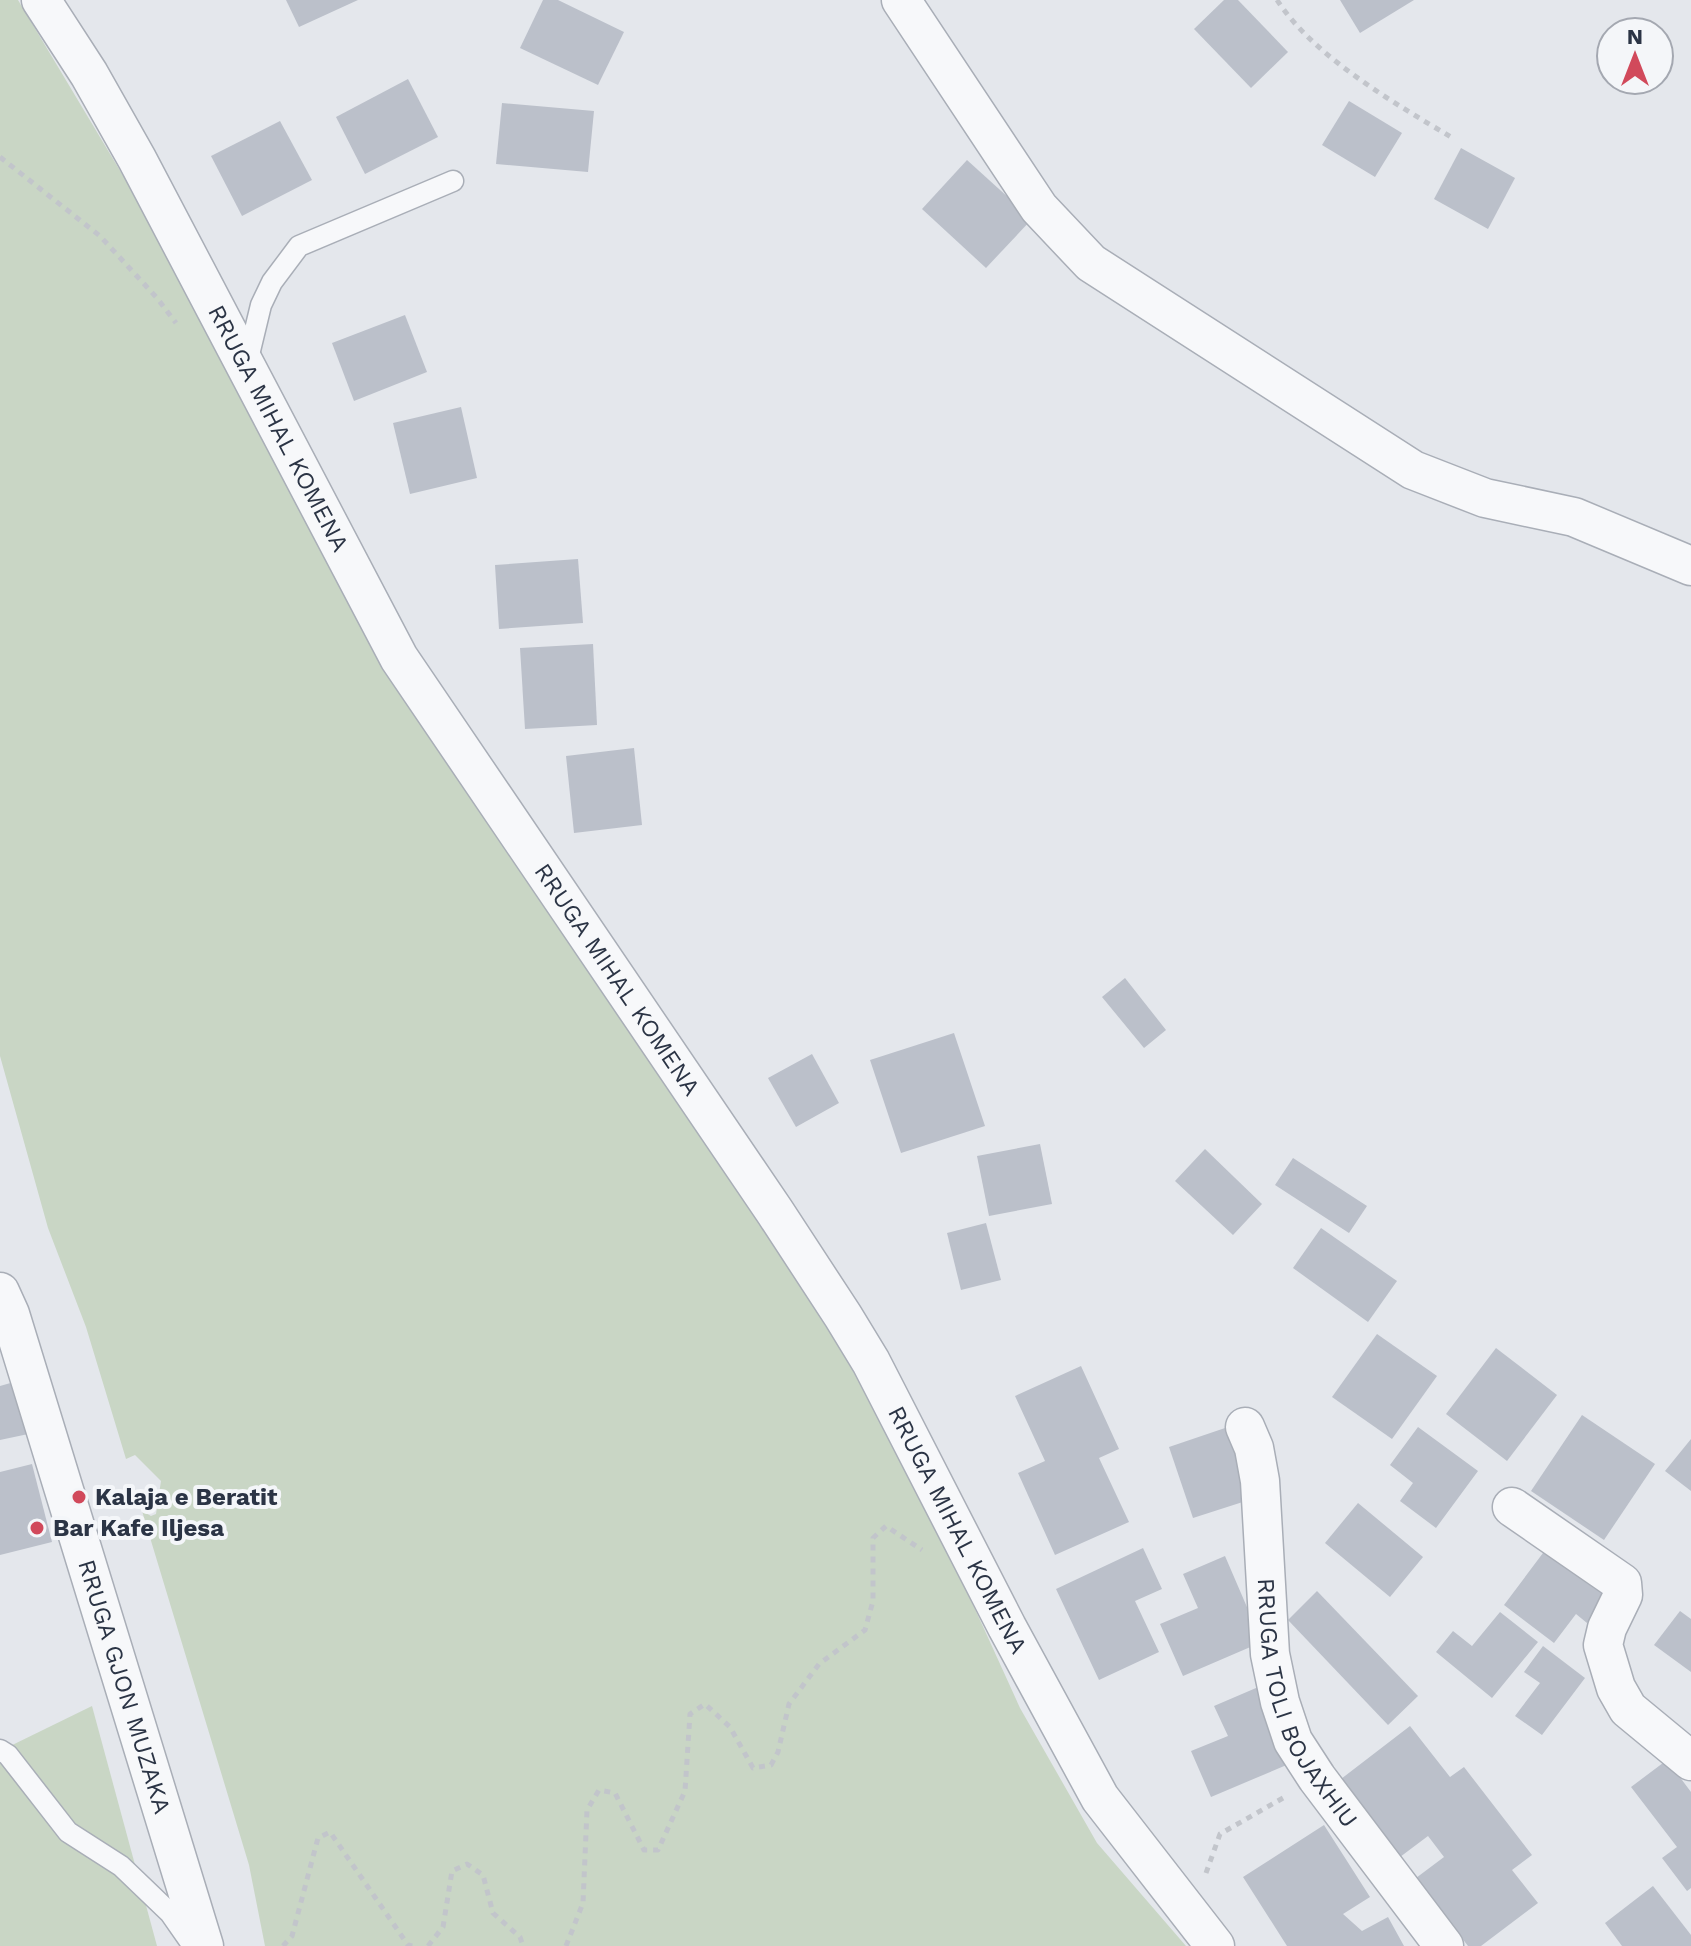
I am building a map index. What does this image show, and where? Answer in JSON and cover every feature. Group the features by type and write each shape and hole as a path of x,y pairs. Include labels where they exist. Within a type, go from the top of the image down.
{"street":[{"name":"RRUGA MIHAL KOMENA","path":"41,0 89,74 137,159 399,658 843,1316 871,1362 1007,1627 1100,1798 1215,1946"},
{"path":"901,0 1039,208 1091,263 1413,470 1485,498 1574,517 1691,566"},
{"name":"RRUGA GJON MUZAKA","path":"0,1292 10,1314 204,1946"},
{"name":"RRUGA TOLI BOJAXHIU","path":"1245,1427 1254,1448 1260,1481 1270,1654 1280,1702 1293,1741 1317,1778 1444,1946"},
{"path":"1512,1507 1622,1583 1623,1595 1607,1628 1603,1645 1621,1702 1691,1761"}],"lane":[{"path":"246,367 261,305 272,282 299,246 453,181"},
{"path":"0,1750 8,1755 68,1832 121,1866 170,1913 194,1946"}],"path":[{"path":"1277,0 1292,23 1375,91 1451,137"},
{"path":"0,157 100,236 157,298 184,335"},
{"path":"566,1946 583,1903 587,1810 599,1790 615,1793 644,1850 658,1850 685,1791 690,1714 705,1704 730,1727 753,1768 771,1765 778,1752 789,1704 819,1664 865,1630 873,1601 873,1538 886,1526 924,1552"},
{"path":"1220,1834 1317,1778"},
{"path":"293,1946 292,1936 318,1838 330,1832 408,1945 413,1946"},
{"path":"428,1946 443,1927 452,1871 467,1864 483,1875 493,1913 520,1937 523,1946"},
{"path":"283,1946 292,1936"}],"green space":[{"path":"0,0 18,0 259,403 846,1343 905,1455 1020,1708 1097,1843 1186,1946 265,1946 249,1865 142,1511 151,1516 156,1514 161,1481 135,1455 126,1459 86,1327 48,1228 0,1056"},
{"path":"92,1706 157,1946 0,1946 0,1751"}],"building":[{"path":"286,0 358,0 299,27"},
{"path":"543,0 558,0 624,32 598,85 520,48"},
{"path":"1224,0 1238,0 1288,52 1251,88 1194,29"},
{"path":"1340,0 1414,0 1360,33"},
{"path":"408,79 438,137 365,174 336,117"},
{"path":"1349,101 1402,133 1375,177 1322,145"},
{"path":"502,103 594,111 588,172 496,164"},
{"path":"280,121 312,180 242,216 211,156"},
{"path":"1461,148 1515,178 1488,229 1434,199"},
{"path":"967,160 1032,219 986,268 922,209"},
{"path":"405,315 427,372 354,401 332,343"},
{"path":"461,407 477,478 410,494 393,423"},
{"path":"578,559 583,623 499,629 495,565"},
{"path":"593,644 597,725 525,729 520,648"},
{"path":"634,748 642,825 574,833 566,756"},
{"path":"1125,978 1166,1030 1144,1048 1102,997"},
{"path":"954,1033 985,1126 901,1153 870,1060"},
{"path":"812,1054 839,1103 796,1127 768,1078"},
{"path":"1040,1144 1052,1204 989,1216 977,1156"},
{"path":"1205,1149 1262,1204 1233,1235 1175,1181"},
{"path":"1293,1158 1367,1206 1349,1233 1275,1185"},
{"path":"986,1223 1001,1280 961,1290 947,1233"},
{"path":"1321,1228 1397,1281 1368,1322 1293,1268"},
{"path":"1377,1334 1437,1376 1392,1439 1332,1397"},
{"path":"1496,1348 1557,1395 1507,1461 1446,1414"},
{"path":"1081,1366 1119,1449 1099,1458 1129,1522 1055,1555 1018,1473 1045,1461 1015,1396"},
{"path":"14,1382 33,1433 0,1440 0,1386"},
{"path":"1582,1415 1655,1464 1604,1540 1531,1491"},
{"path":"1228,1427 1252,1499 1193,1518 1169,1447"},
{"path":"1418,1427 1478,1471 1436,1528 1400,1501 1413,1483 1390,1465"},
{"path":"1691,1439 1691,1491 1665,1471"},
{"path":"32,1464 52,1542 0,1555 0,1472"},
{"path":"1358,1503 1423,1557 1390,1597 1325,1543"},
{"path":"1549,1545 1611,1591 1587,1623 1576,1614 1554,1643 1504,1605"},
{"path":"1143,1548 1162,1589 1135,1601 1159,1652 1099,1680 1056,1589"},
{"path":"1225,1556 1262,1642 1183,1676 1160,1624 1198,1608 1183,1574"},
{"path":"1317,1591 1418,1696 1388,1725 1288,1620"},
{"path":"1680,1611 1691,1619 1691,1672 1654,1645"},
{"path":"1500,1612 1538,1642 1492,1698 1436,1652 1453,1631 1472,1646"},
{"path":"1543,1646 1585,1678 1542,1735 1515,1716 1540,1683 1524,1672"},
{"path":"1263,1685 1296,1761 1211,1797 1191,1751 1228,1736 1214,1706"},
{"path":"1410,1726 1450,1777 1464,1767 1532,1855 1512,1870 1538,1903 1481,1946 1468,1946 1416,1878 1444,1857 1428,1836 1400,1857 1341,1779"},
{"path":"1667,1760 1691,1792 1691,1888 1687,1891 1662,1858 1677,1847 1631,1787"},
{"path":"1324,1825 1370,1897 1343,1914 1362,1931 1388,1917 1404,1946 1287,1946 1243,1877"},
{"path":"1653,1886 1691,1935 1691,1946 1622,1946 1605,1923"}],"place":[{"name":"Kalaja e Beratit","path":"79,1497"},
{"name":"Bar Kafe Iljesa","path":"37,1528"}]}
